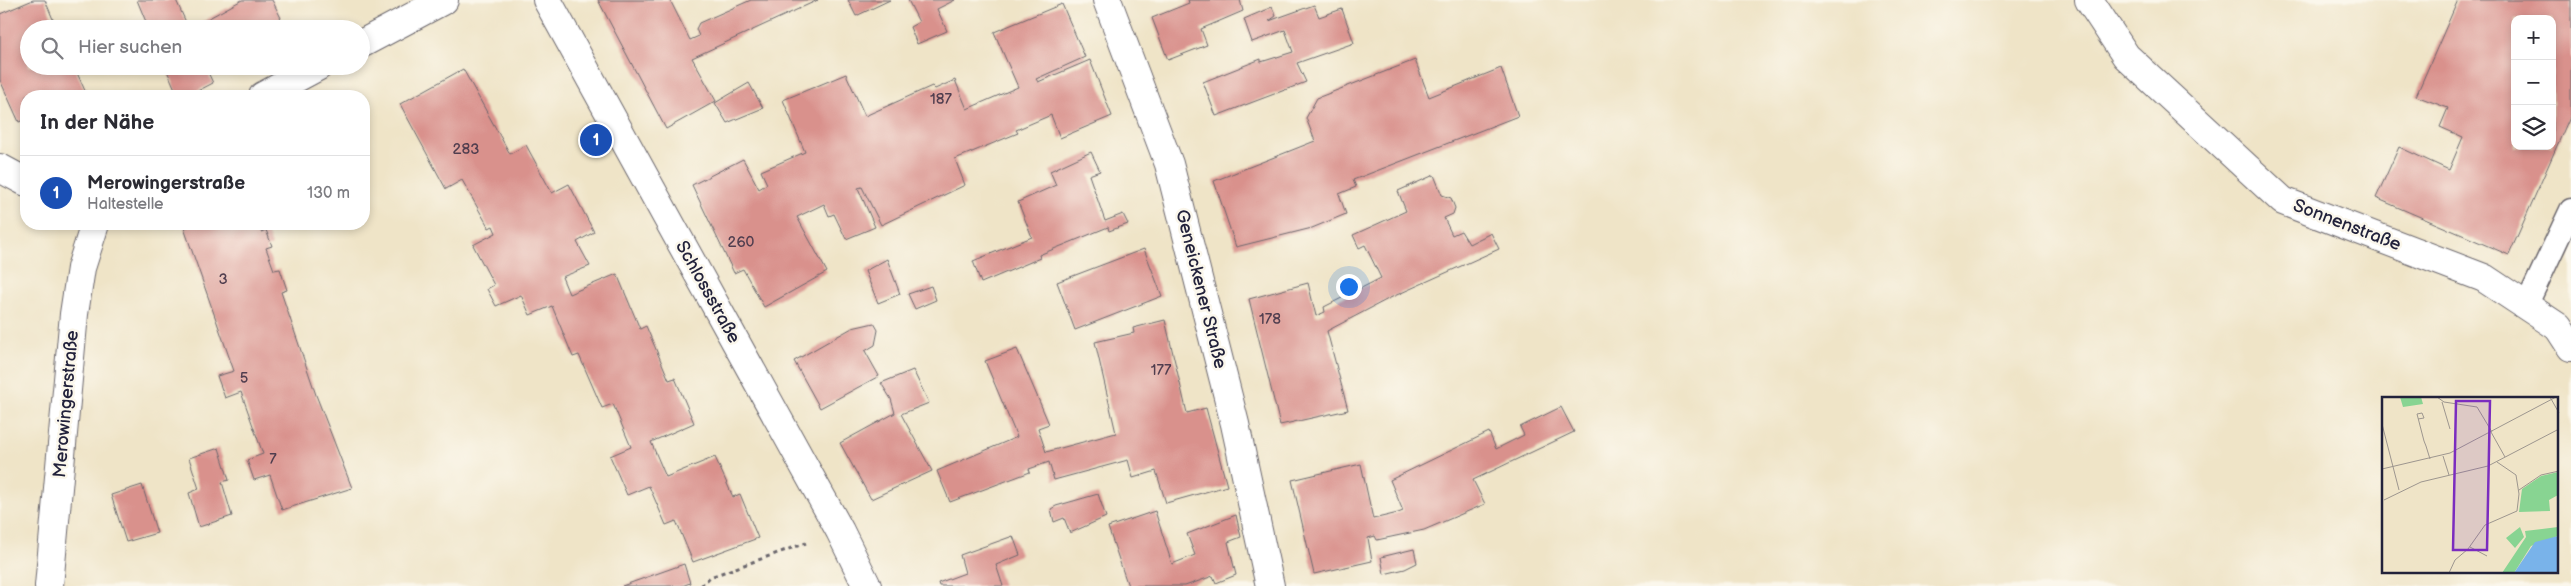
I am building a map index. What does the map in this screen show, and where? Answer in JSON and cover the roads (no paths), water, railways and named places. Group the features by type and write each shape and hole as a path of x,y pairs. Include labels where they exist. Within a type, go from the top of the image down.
{"street":[{"path":"370,39 444,0"},
{"name":"Schlossstraße","path":"547,0 840,531 867,586"},
{"name":"Geneickener Straße","path":"1107,0 1169,164 1235,424 1270,586"},
{"name":"Sonnenstraße","path":"2089,0 2126,56 2283,201 2484,278 2558,327 2571,347"},
{"path":"274,90 303,75"},
{"path":"0,168 20,179"},
{"name":"Merowingerstraße","path":"49,586 74,314 81,268 93,230"}],"lane":[{"path":"2526,306 2571,210"}],"place":[{"name":"Merowingerstraße","path":"596,140"}]}
